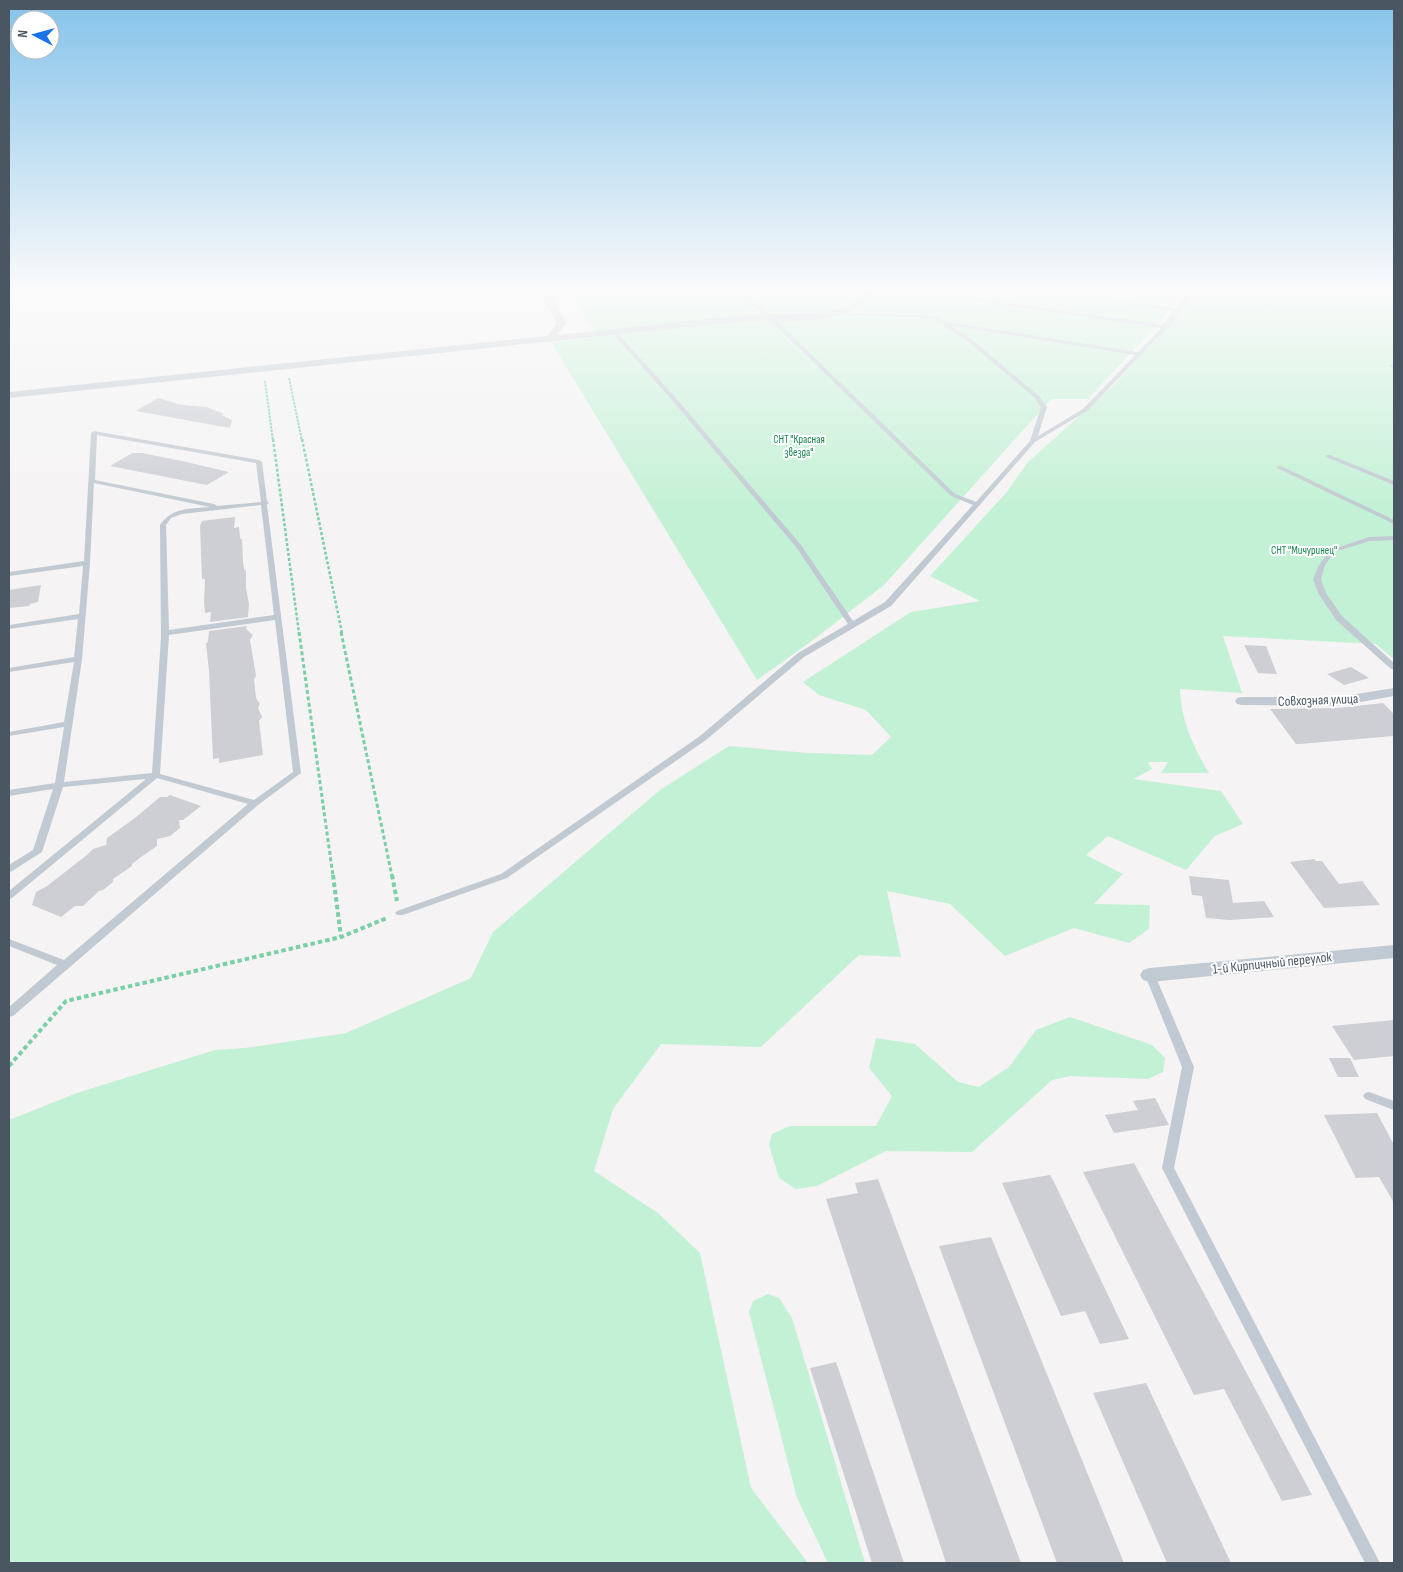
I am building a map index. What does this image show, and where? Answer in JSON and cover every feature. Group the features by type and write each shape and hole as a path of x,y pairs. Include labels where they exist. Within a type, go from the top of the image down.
{"street":[{"path":"9,394 327,361"},
{"name":"Совхозная улица","path":"1242,701 1315,703 1373,698 1394,692"},
{"name":"1-й Кирпичный переулок","path":"1150,975 1394,951"}],"lane":[{"path":"640,361 799,546 852,625"},
{"path":"816,361 953,495 976,504"},
{"path":"995,361 1037,398 1044,407 1032,441"},
{"path":"400,913 504,876 703,738 801,655 888,604 1032,441 1085,410 1132,361"},
{"path":"9,869 37,852 59,785 78,659 87,563 94,433 259,462 266,503 297,773 255,803 9,1013"},
{"path":"1328,456 1394,483"},
{"path":"1279,467 1394,522"},
{"path":"92,481 224,508"},
{"path":"9,896 156,775 165,633 163,525 169,518 181,512 266,503"},
{"path":"1394,538 1370,539 1332,551 1322,565 1317,579 1322,593 1339,618 1394,667"},
{"path":"9,574 87,563"},
{"path":"9,627 81,616"},
{"path":"165,633 279,617"},
{"path":"9,670 78,659"},
{"path":"9,734 68,724"},
{"path":"9,793 59,785 156,775 255,803"},
{"path":"9,942 65,964"},
{"path":"1150,975 1188,1067 1168,1168 1373,1563"},
{"path":"1369,1096 1394,1106"}],"path":[{"path":"263,368 341,938"}],"green space":[{"name":"СНТ \"Красная звезда\"","path":"563,361 1123,361 1088,399 1051,399 884,585 813,640 757,680"},
{"name":"СНТ \"Мичуринец\"","path":"1135,361 1394,361 1394,659 1376,644 1223,636 1242,693 1180,689 1185,722 1209,773 1161,773 1168,762 1148,762 1152,769 1133,779 1221,791 1243,824 1215,836 1186,870 1108,836 1086,855 1123,874 1094,904 1150,905 1149,929 1129,943 1074,928 1005,956 950,904 887,891 901,957 859,955 761,1047 661,1044 613,1109 594,1171 658,1213 700,1253 751,1488 808,1563 9,1563 9,1120 77,1093 215,1050 245,1048 346,1033 471,978 493,932 660,790 729,746 808,753 872,755 891,737 866,710 819,695 803,682 911,612 980,601 930,576 1006,493 1028,462 1114,385"},
{"path":"1070,1017 1152,1045 1165,1058 1163,1072 1148,1079 1070,1076 1052,1080 972,1152 886,1151 817,1186 796,1189 779,1178 769,1145 772,1134 790,1126 876,1126 892,1096 869,1068 876,1038 915,1044 958,1082 979,1087 1009,1067 1036,1030"},
{"path":"768,1294 779,1298 792,1318 865,1563 828,1563 797,1498 749,1312 753,1301"}],"building":[{"path":"158,398 182,405 207,407 224,414 221,415 232,420 230,428 136,411"},
{"path":"132,453 142,453 229,472 207,485 110,466"},
{"path":"235,517 234,528 239,527 242,540 249,604 248,617 210,622 211,612 205,613 205,579 202,579 200,526 202,521"},
{"path":"41,585 38,602 29,606 9,608 9,590"},
{"path":"247,626 246,629 253,635 250,640 256,676 254,679 256,698 260,704 258,708 262,717 259,721 263,755 219,763 219,758 213,759 206,643 208,642 209,631"},
{"path":"1244,645 1266,646 1277,674 1258,673"},
{"path":"1351,667 1369,678 1344,685 1327,674"},
{"path":"1383,703 1394,714 1394,736 1300,744 1296,744 1270,709 1338,708"},
{"path":"170,795 201,806 183,820 179,820 180,828 170,836 157,839 157,846 113,879 113,882 99,891 83,906 75,906 61,917 32,905 36,892 47,886 93,849 106,845 107,838 160,797"},
{"path":"1314,859 1322,861 1339,884 1362,881 1380,905 1324,908 1290,862"},
{"path":"1189,876 1229,880 1233,903 1264,901 1274,917 1229,920 1206,918 1202,896 1192,895"},
{"path":"1394,1020 1394,1056 1354,1060 1332,1026"},
{"path":"1329,1058 1350,1058 1359,1077 1338,1077"},
{"path":"1155,1098 1169,1125 1114,1133 1105,1115 1138,1110 1133,1101"},
{"path":"1377,1113 1394,1145 1394,1203 1379,1177 1356,1178 1324,1115"},
{"path":"1134,1163 1312,1495 1282,1501 1224,1389 1194,1395 1083,1172"},
{"path":"1050,1175 1129,1339 1100,1344 1085,1311 1061,1316 1002,1183"},
{"path":"878,1179 1021,1563 946,1563 826,1199 858,1193 855,1183"},
{"path":"991,1237 1124,1563 1057,1563 939,1246"},
{"path":"836,1362 904,1563 872,1563 810,1368"},
{"path":"1146,1383 1231,1563 1167,1563 1093,1393"}]}
